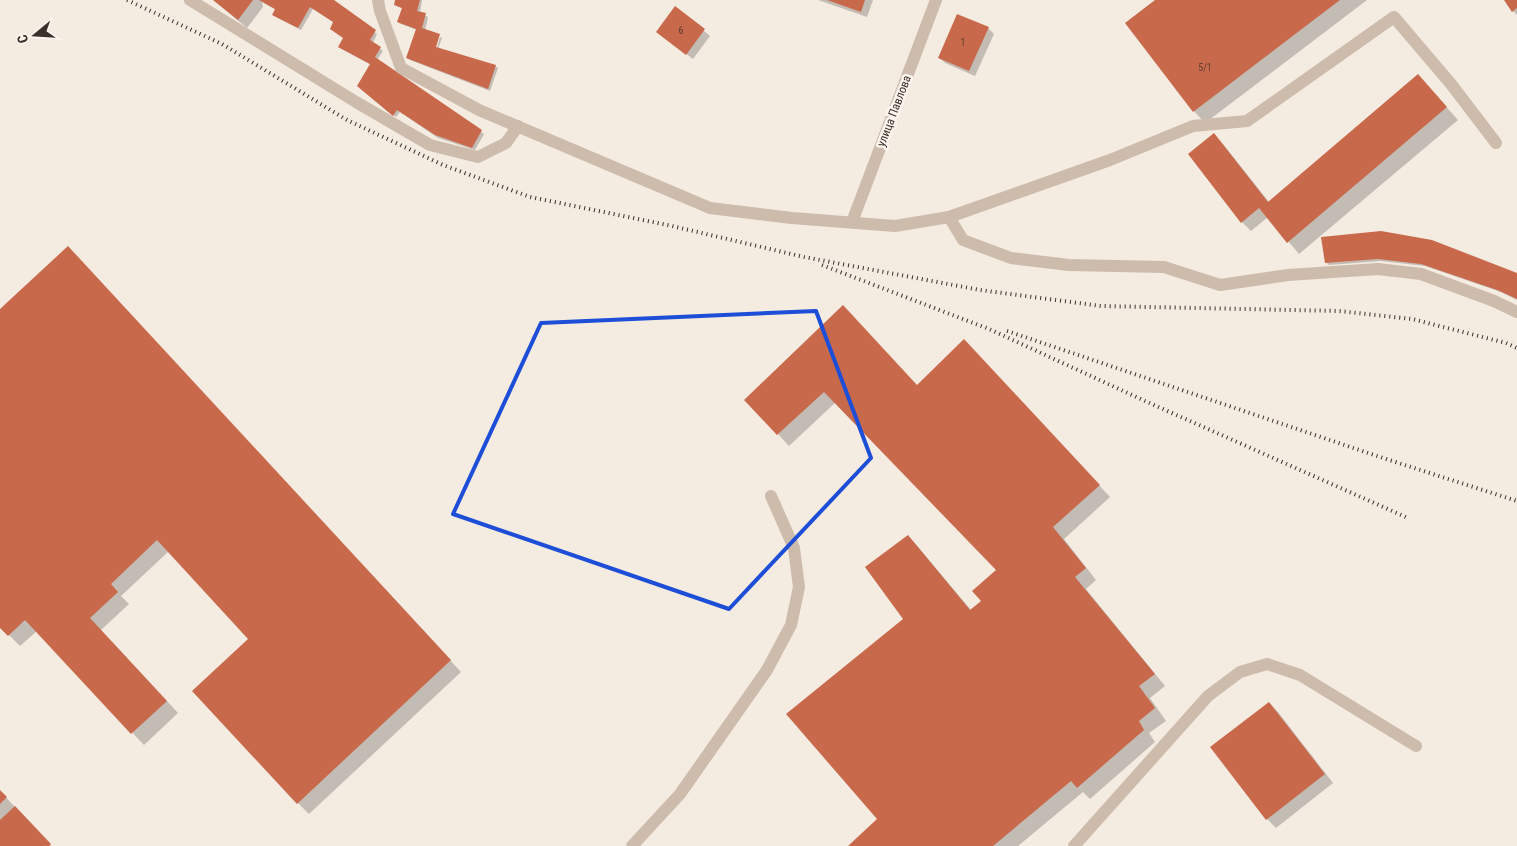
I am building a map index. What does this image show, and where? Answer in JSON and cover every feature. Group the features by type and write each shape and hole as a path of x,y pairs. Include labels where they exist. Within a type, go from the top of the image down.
{"street":[{"path":"190,0 430,145 478,157 506,143 518,126"},
{"path":"378,0 380,11 401,68 479,110 710,208 792,218 895,226 950,217 1110,160 1193,126 1248,121 1394,17 1451,84 1496,143"},
{"name":"улица Павлова","path":"852,222 936,0"},
{"path":"950,217 963,240 1011,258 1069,265 1164,267 1220,285 1288,275 1378,269 1421,274 1494,301 1517,312"},
{"path":"632,846 680,794 767,670 791,625 799,587 794,548 771,496"},
{"path":"1074,846 1208,696 1240,672 1267,664 1300,675 1416,746"}],"highlighted area":[{"path":"816,311 871,458 729,609 453,514 541,323"}],"building":[{"path":"213,0 253,0 238,20"},
{"path":"259,0 334,0 376,30 370,40 381,47 375,57 482,130 472,148 435,135 397,110 393,116 357,86 370,64 338,47 343,38 330,29 333,22 310,7 298,28 272,15 275,9"},
{"path":"395,0 420,0 417,11 426,13 422,28 440,34 436,47 496,65 488,89 406,58 416,29 397,22 402,8 394,5"},
{"path":"827,0 865,0 861,12"},
{"path":"1155,0 1340,0 1193,112 1125,23"},
{"path":"1504,0 1517,0 1517,8 1512,12"},
{"path":"675,6 705,29 686,55 656,32"},
{"path":"957,14 989,27 969,71 938,58"},
{"path":"1418,74 1447,107 1287,243 1259,208 1241,223 1188,154 1214,133 1268,202"},
{"path":"1381,231 1432,240 1517,273 1517,299 1497,290 1421,264 1378,259 1325,263 1321,237"},
{"path":"68,246 451,660 297,804 192,691 248,639 157,540 111,584 118,592 90,618 167,701 131,734 25,620 8,636 0,628 0,309"},
{"path":"843,305 917,385 964,339 1100,485 1053,527 1086,568 1075,577 1155,674 1139,686 1155,708 1139,721 1144,730 1077,788 1071,781 993,846 848,846 877,819 786,714 903,619 865,567 908,535 970,610 981,601 972,591 996,570 824,392 777,435 744,400"},
{"path":"1269,702 1325,774 1266,820 1210,747"},
{"path":"0,790 7,797 0,804"},
{"path":"15,806 51,844 49,846 0,846 0,820"}],"railway":[{"path":"127,0 222,44 347,120 443,165 530,197 672,226 804,257 980,290 1101,306 1339,311 1412,319 1506,343 1517,348"},
{"path":"822,265 989,329 1408,518"},
{"path":"1007,331 1383,458 1517,501"}]}
